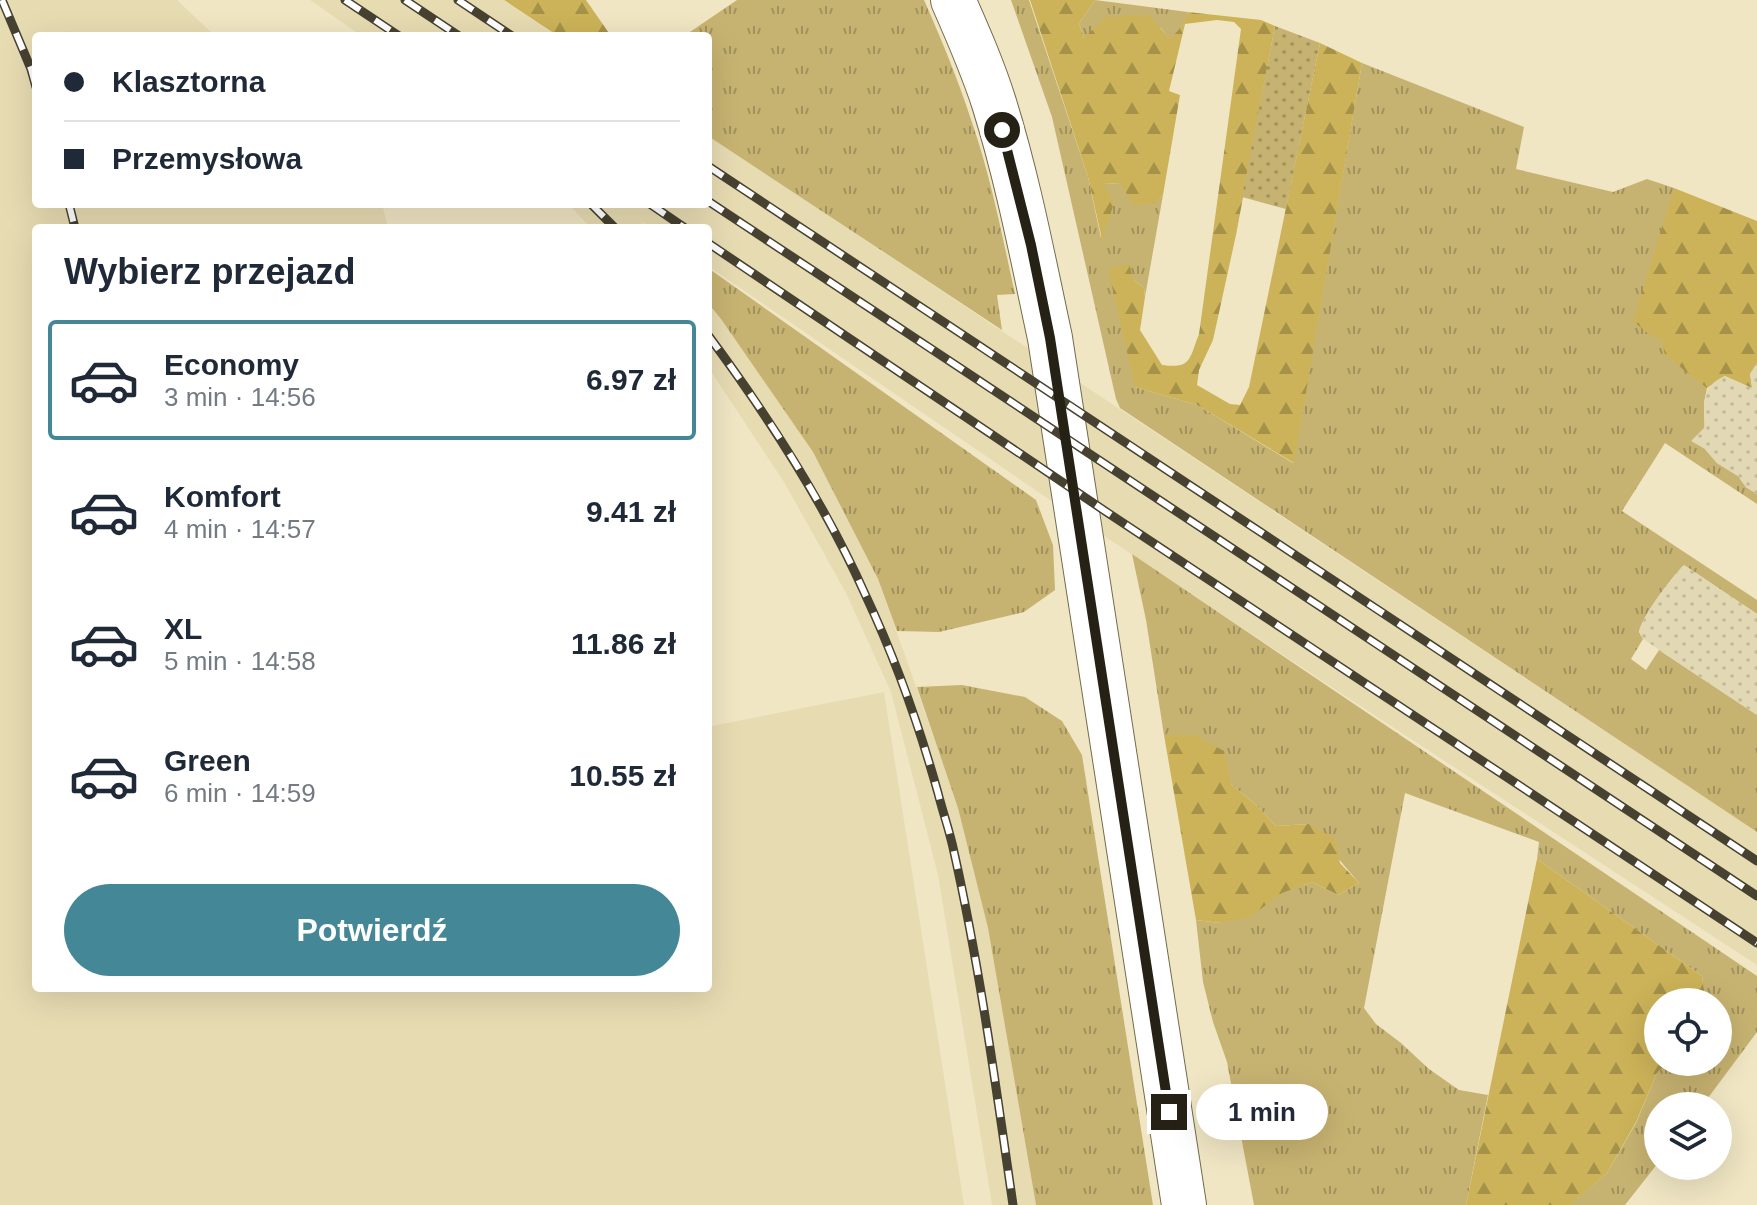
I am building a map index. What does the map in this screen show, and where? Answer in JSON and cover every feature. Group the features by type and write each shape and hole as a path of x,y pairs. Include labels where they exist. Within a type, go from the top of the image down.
{"street":[{"path":"953,0 994,101 1031,245 1050,338 1184,1205"}],"shaded area":[{"path":"0,0 177,0 211,32 32,32 32,208 383,208 387,224 32,224 32,992 712,992 712,726 884,692 964,1205 0,1205"},
{"path":"310,0 503,0 551,32 356,32"},
{"path":"712,139 1757,832 1757,965 1050,500 712,269 712,224 646,224 641,221 643,224 587,224 572,208 712,208"},
{"path":"712,308 813,452 878,579 959,808 988,928 1036,1205 992,1205 938,875 891,692 846,593 784,482 712,373"}],"green space":[{"path":"504,0 586,0 608,32 552,32"},
{"path":"737,0 924,0 967,107 994,200 1015,294 997,295 1002,330 712,139 712,32 690,32"},
{"path":"1011,0 1029,0 1088,177 1101,238 1104,184 1120,183 1154,203 1163,195 1145,297 1144,288 1134,280 1135,387 1197,405 1293,463 1362,63 1524,127 1516,169 1613,192 1647,179 1674,188 1757,363 1750,374 1752,388 1725,376 1707,388 1704,403 1705,449 1717,463 1738,476 1746,487 1757,494 1757,504 1665,443 1622,511 1757,600 1757,614 1684,565 1646,616 1639,632 1643,639 1631,659 1646,670 1659,650 1757,715 1757,832 1120,408 1052,117"},
{"path":"1030,0 1095,0 1079,24 1084,38 1106,17 1149,15 1170,39 1184,24 1188,12 1261,20 1275,26 1236,235 1213,340 1199,370 1197,385 1230,404 1240,405 1249,387 1320,43 1362,63 1294,463 1197,405 1135,387 1108,269 1129,264 1134,280 1144,288 1140,330 1162,365 1184,364 1191,356 1199,334 1241,29 1234,22 1217,20 1185,24 1169,91 1180,95 1163,195 1155,203 1134,205 1120,183 1104,184 1114,203 1103,244 1088,177"},
{"path":"1095,0 1188,12 1185,23 1170,40 1161,28 1084,38 1079,24"},
{"path":"1275,26 1320,43 1286,209 1242,197"},
{"path":"1674,188 1757,221 1757,363 1750,374 1752,388 1725,376 1707,388 1665,355 1662,341 1633,321"},
{"path":"712,271 1036,500 1053,545 1055,590 1024,612 939,632 897,631 878,579 813,452 712,308"},
{"path":"1132,554 1757,976 1757,1032 1732,1066 1732,988 1704,988 1702,976 1537,859 1539,842 1405,793 1364,1008 1376,1024 1429,1069 1459,1090 1488,1095 1466,1205 1254,1205 1227,1062 1203,982 1196,920 1220,923 1279,893 1312,882 1338,895 1359,883 1309,824 1276,826 1231,784 1194,735 1164,735"},
{"path":"962,685 1025,697 1062,721 1082,755 1153,1205 1036,1205 988,928 958,808 917,687"},
{"path":"1164,735 1194,735 1224,751 1231,784 1276,826 1309,824 1335,839 1340,863 1359,883 1338,895 1312,882 1282,893 1250,917 1220,923 1196,920"},
{"path":"1537,859 1702,976 1704,988 1644,988 1644,1076 1656,1076 1649,1092 1644,1092 1644,1103 1636,1122 1607,1173 1570,1205 1466,1205"},
{"path":"1656,1076 1724,1076 1712,1092 1649,1092"},
{"path":"1644,1104 1645,1180 1625,1205 1569,1205 1607,1173"}],"sand":[{"path":"1757,363 1757,494 1746,487 1738,476 1717,463 1705,449 1691,441 1705,427 1705,397 1711,385 1725,376 1752,388 1750,374"},
{"path":"1684,565 1757,614 1757,715 1643,639 1639,632 1651,607"}],"railway":[{"path":"2,0 32,73"},
{"path":"345,0 393,32"},
{"path":"405,0 453,32"},
{"path":"458,0 506,32"},
{"path":"712,169 1757,861"},
{"path":"712,204 1757,896"},
{"path":"70,208 74,224"},
{"path":"595,208 611,224"},
{"path":"656,208 679,224"},
{"path":"712,246 1105,511 1757,943"},
{"path":"712,341 773,428 832,526 876,618 914,717 951,837 972,940 1013,1205"}],"route":[{"path":"1002,130 1050,338 1169,1112"}]}
